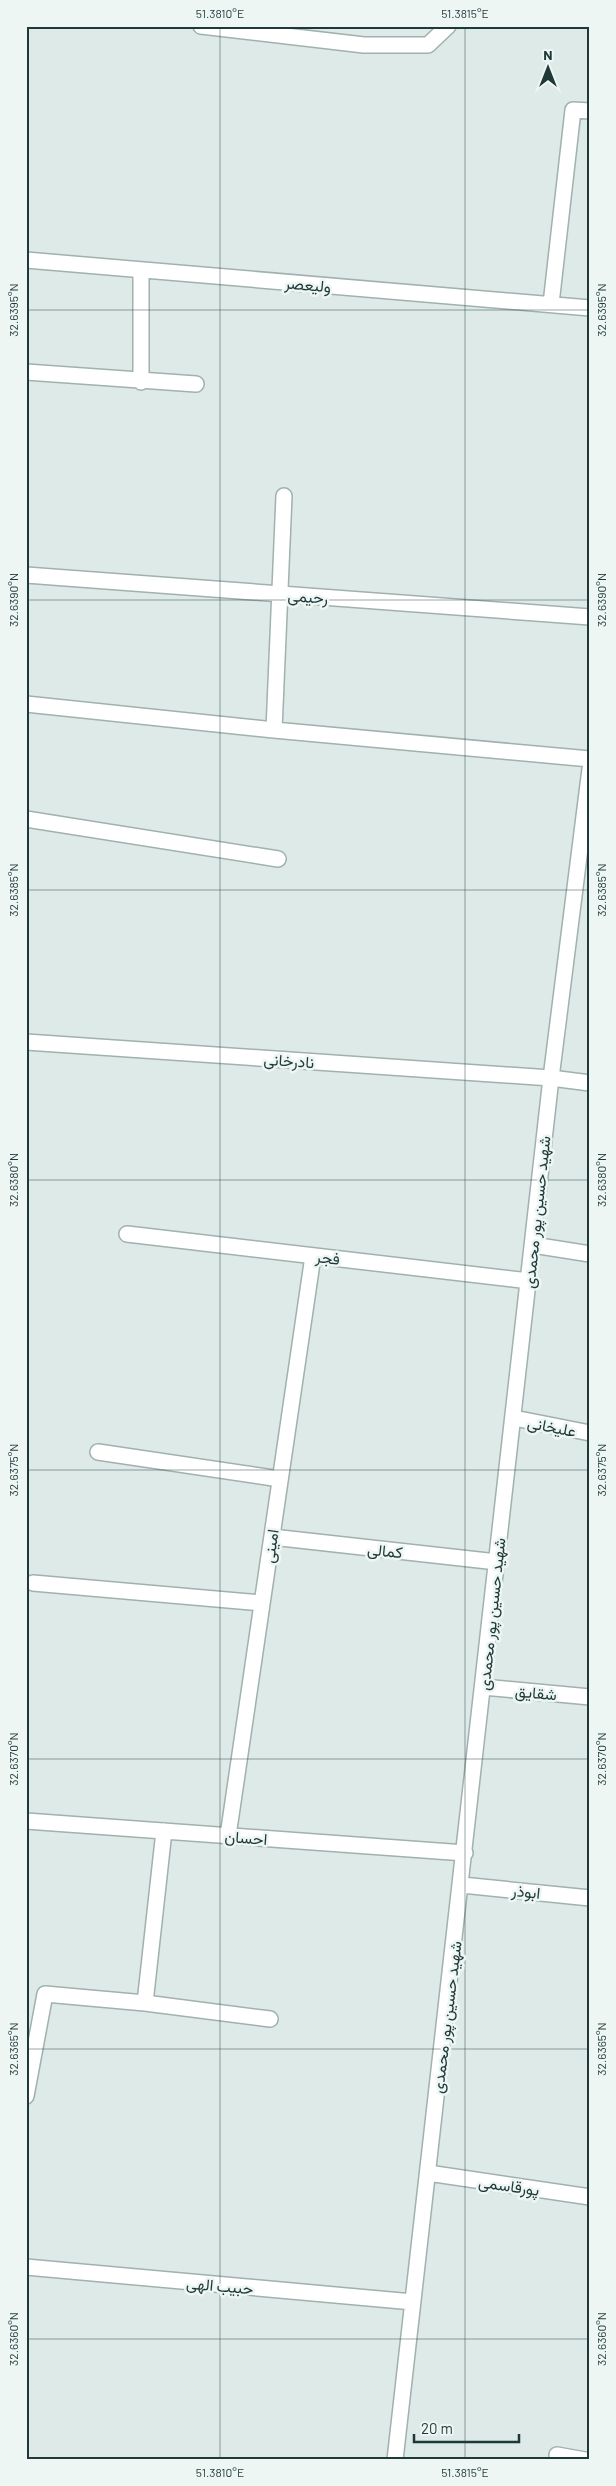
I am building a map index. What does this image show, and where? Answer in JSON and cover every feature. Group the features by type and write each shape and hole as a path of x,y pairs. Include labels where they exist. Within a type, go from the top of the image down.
{"street":[{"path":"200,26 364,45 428,45 448,26"},
{"path":"551,304 573,110 590,111"},
{"name":"ولیعصر","path":"26,260 590,308"},
{"path":"141,270 141,382"},
{"path":"26,372 141,382 196,384"},
{"path":"274,730 282,594 284,496"},
{"name":"رحیمی","path":"26,575 590,617"},
{"path":"26,704 274,730 590,759"},
{"name":"شهید حسین پور محمدی","path":"395,2460 462,1885 551,1078 590,769"},
{"path":"26,819 278,858"},
{"name":"نادرخانی","path":"26,1042 551,1078 590,1083"},
{"name":"فجر","path":"127,1234 529,1280"},
{"path":"533,1245 590,1254"},
{"name":"امینی","path":"228,1836 313,1256"},
{"name":"علیخانی","path":"514,1418 590,1433"},
{"path":"98,1452 280,1479"},
{"name":"کمالی","path":"272,1537 497,1562"},
{"path":"33,1583 262,1603"},
{"name":"شقایق","path":"483,1688 590,1697"},
{"name":"احسان","path":"26,1821 465,1853"},
{"path":"145,2003 164,1831"},
{"name":"ابوذر","path":"462,1885 590,1898"},
{"path":"26,2096 45,1994 145,2003 270,2019"},
{"name":"پورقاسمی","path":"428,2173 590,2197"},
{"name":"حبیب الهی","path":"26,2267 414,2302"},
{"path":"557,2455 585,2460"}]}
